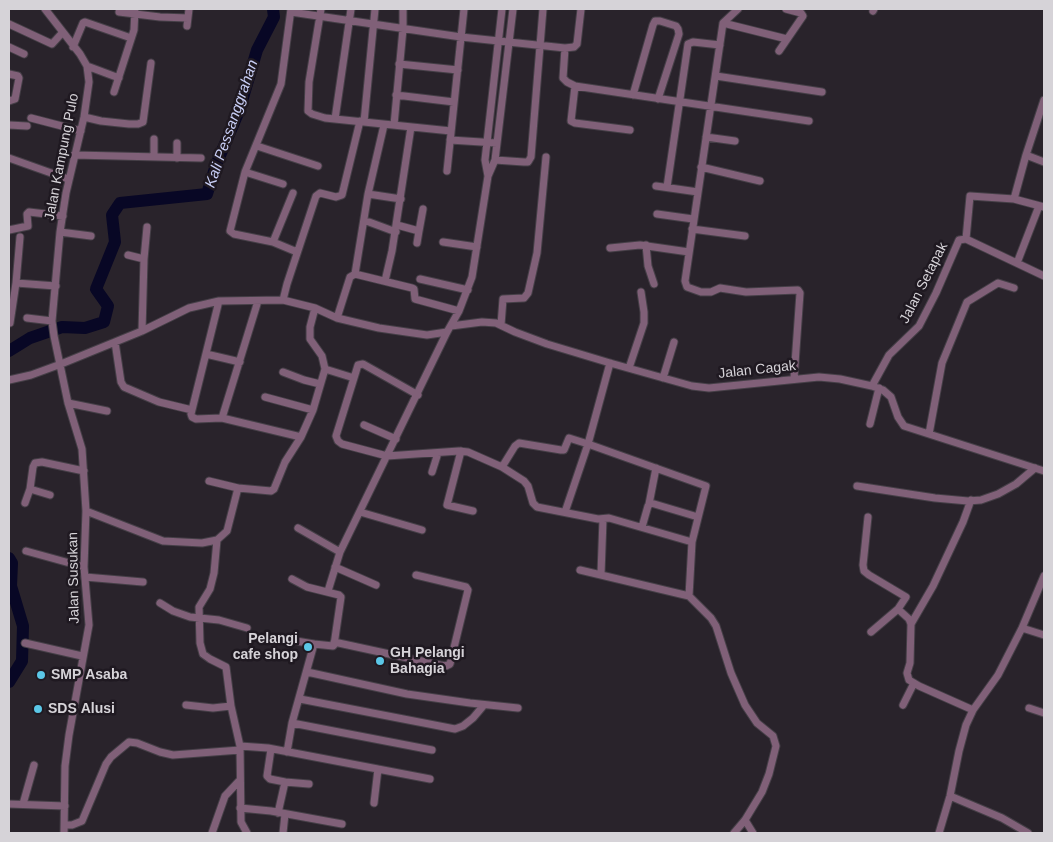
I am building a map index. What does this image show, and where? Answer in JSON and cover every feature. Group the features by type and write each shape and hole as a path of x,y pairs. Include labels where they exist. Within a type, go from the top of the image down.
{"street":[{"path":"45,9 87,66 119,78"},
{"path":"187,26 189,9"},
{"path":"335,119 351,9"},
{"path":"283,300 297,252 318,194 336,197 342,195 362,122 374,25 374,9"},
{"path":"394,124 403,29 403,9"},
{"path":"447,171 464,9"},
{"path":"488,176 485,160 486,142 502,9"},
{"path":"328,591 340,552 459,311 475,268 488,176 495,160 513,9"},
{"path":"495,160 528,162 532,158 543,9"},
{"path":"297,252 273,242 230,233 245,172 281,84 291,10 320,12 374,25 565,48 574,47 578,44 581,9"},
{"path":"738,9 723,22 684,280 690,289 707,293 720,288 746,292 798,290 800,293 794,378"},
{"path":"779,51 803,15 786,9"},
{"path":"119,12 135,11 160,17 188,18"},
{"path":"114,92 134,30 135,11"},
{"path":"320,12 307,107 312,114 325,118 451,130"},
{"path":"634,95 654,23 660,21 676,26 679,34 658,98"},
{"path":"73,47 85,22 131,38"},
{"path":"723,22 787,39"},
{"path":"9,24 52,44 63,32"},
{"path":"667,187 688,44 693,42 720,45"},
{"path":"9,47 24,54"},
{"path":"565,48 563,78 576,86 809,121"},
{"path":"84,117 129,124 143,122 151,63"},
{"path":"399,64 458,70"},
{"name":"Jalan Kampung Pulo","path":"52,323 60,232 68,179 84,117 89,82 87,66"},
{"path":"9,74 20,78 15,99 9,101"},
{"path":"716,76 822,92"},
{"path":"576,86 571,121 630,130"},
{"path":"396,95 454,102"},
{"path":"1014,199 1044,100"},
{"path":"31,118 81,132"},
{"path":"355,274 368,194 384,124"},
{"path":"9,125 27,126"},
{"path":"385,281 396,229 411,127"},
{"path":"706,137 735,141"},
{"path":"154,139 154,157"},
{"path":"450,140 497,143"},
{"path":"177,143 177,158"},
{"path":"257,146 318,166"},
{"path":"74,155 201,158"},
{"path":"1026,155 1044,162"},
{"path":"501,325 503,300 524,298 528,293 537,253 546,157"},
{"path":"9,158 68,179"},
{"path":"701,167 760,181"},
{"path":"245,172 284,184"},
{"path":"656,186 698,192"},
{"path":"273,242 293,193"},
{"path":"368,194 401,199"},
{"path":"966,239 970,196 1014,199 1042,207 1018,263"},
{"path":"417,243 423,209"},
{"path":"9,230 28,226 27,214 29,212 63,216"},
{"path":"657,214 694,219"},
{"path":"370,222 396,229 419,230"},
{"path":"142,331 144,259 148,227"},
{"path":"692,228 745,236"},
{"path":"60,232 91,236"},
{"path":"10,323 20,237"},
{"name":"Jalan Setapak","path":"875,387 889,355 919,326 960,240 966,239 1044,276"},
{"path":"443,242 477,247"},
{"path":"610,248 646,245 688,252"},
{"path":"646,245 648,266 654,284"},
{"path":"128,255 144,259"},
{"path":"336,318 350,277 355,274 414,289 414,297 424,302 442,305 459,311"},
{"path":"420,279 468,290"},
{"path":"16,283 56,286"},
{"path":"929,434 942,363 967,302 998,283 1014,288"},
{"path":"629,368 644,323 641,292"},
{"name":"Jalan Cagak","path":"9,380 31,375 61,364 142,331 189,308 220,301 283,300 315,308 336,318 417,335 427,335 482,322 501,325 522,335 610,364 692,386 709,388 794,378 830,377 875,387"},
{"path":"220,301 192,410 193,418 222,418 301,437"},
{"path":"222,418 258,301"},
{"path":"209,480 238,488 274,490 285,462 301,437 325,369 322,356 310,339 310,327 315,308"},
{"path":"26,318 52,323"},
{"name":"Jalan Susukan","path":"52,323 68,403 82,449 86,511 84,567 89,618 65,766 64,833"},
{"path":"115,342 121,382 124,388 159,402 192,410"},
{"path":"663,378 674,342"},
{"path":"206,354 240,362"},
{"path":"418,395 363,364 358,366 336,436 338,441 342,444 387,456 461,451 473,454 502,467 526,484 534,505 598,519 609,518 692,542"},
{"path":"565,512 588,444 610,364"},
{"path":"325,369 354,378"},
{"path":"283,372 320,384"},
{"path":"870,424 875,387 890,394 893,398 902,424 1044,471"},
{"path":"265,397 312,410"},
{"path":"68,403 107,411"},
{"path":"364,425 396,438"},
{"path":"502,467 518,443 564,450 570,438 706,486 692,542 689,596"},
{"path":"461,451 448,505 473,511"},
{"path":"432,472 438,453"},
{"path":"25,503 30,489 33,467 38,462 84,471"},
{"path":"642,527 649,504 656,468"},
{"path":"857,486 935,498 982,500 1016,484 1034,468"},
{"path":"86,511 163,541 202,543 217,540 227,531 238,488"},
{"path":"30,489 50,495"},
{"path":"911,624 933,586 972,500"},
{"path":"649,504 654,502 698,517"},
{"path":"360,512 422,530"},
{"path":"868,517 864,571 905,596 906,599 898,609 871,632"},
{"path":"601,574 603,519"},
{"path":"298,528 340,552"},
{"path":"217,540 211,585 200,604 200,643 203,654 226,666 231,706 240,748 241,822 247,833"},
{"path":"26,552 84,567"},
{"path":"335,567 376,585"},
{"path":"580,570 689,596 711,618 716,626 731,673 745,705 757,723 773,736 776,741 776,751 762,792 745,820 734,833"},
{"path":"334,642 440,665 446,666 450,664 468,590 466,587 416,575"},
{"path":"939,833 950,796 962,738 973,710 998,675 1022,628 1044,576"},
{"path":"85,577 142,582"},
{"path":"290,640 333,646 341,597 328,591 307,587 292,579"},
{"path":"160,603 173,611 190,617 219,620 247,628"},
{"path":"898,609 909,619 911,624 910,663 907,673 909,680 973,710"},
{"path":"1022,628 1044,635"},
{"path":"25,643 82,656"},
{"path":"287,752 292,724 314,644"},
{"path":"307,672 407,694 518,708"},
{"path":"903,705 914,683"},
{"path":"300,699 455,728 463,726 484,705"},
{"path":"186,705 212,708 231,706"},
{"path":"1030,708 1044,713"},
{"path":"292,724 432,750"},
{"path":"65,824 72,825 82,821 106,764 115,753 129,742 137,742 160,752 173,755 240,748 271,749 430,780"},
{"path":"271,749 267,776 270,779 309,784"},
{"path":"23,804 34,765"},
{"path":"374,803 378,769"},
{"path":"212,833 225,796 240,780"},
{"path":"283,833 282,813 285,782"},
{"path":"950,796 1002,818 1028,833"},
{"path":"9,804 65,806"},
{"path":"240,808 282,813 342,824"},
{"path":"745,820 753,833"}],"waterway":[{"name":"Kali Pessanggrahan","path":"9,351 30,338 62,327 85,328 104,322 108,306 96,289 115,242 112,215 120,203 207,194 216,165 239,111 257,50 274,17 273,9"},
{"name":"Kali Pessanggrahan","path":"9,558 12,563 11,586 23,626 22,661 9,682"}],"place":[{"name":"Pelangi cafe shop","path":"308,647"},
{"name":"GH Pelangi Bahagia","path":"380,661"},
{"name":"SMP Asaba","path":"41,675"},
{"name":"SDS Alusi","path":"38,709"}]}
